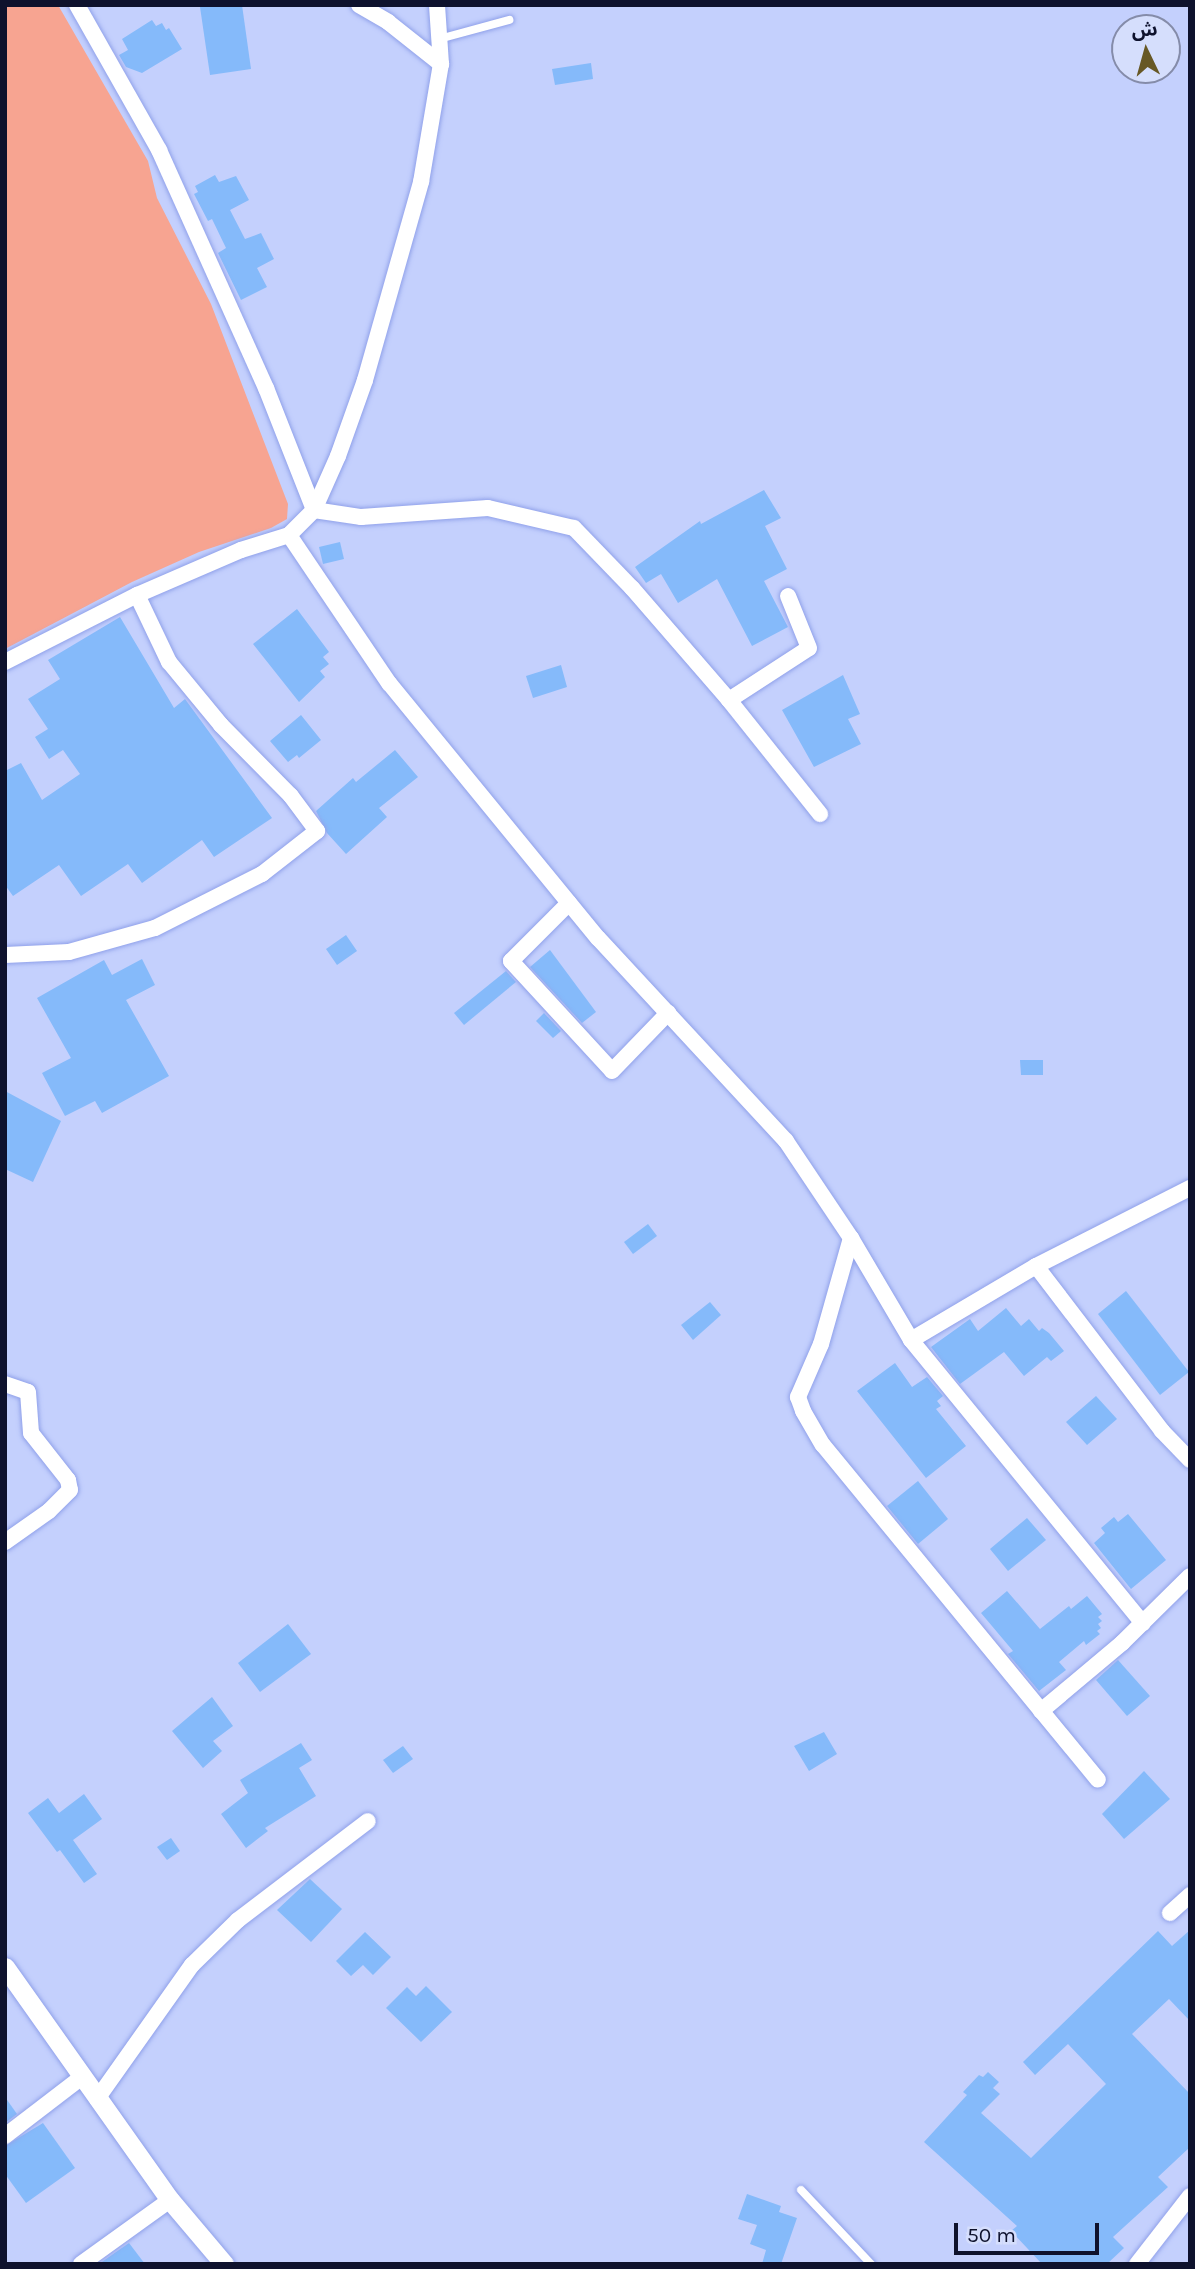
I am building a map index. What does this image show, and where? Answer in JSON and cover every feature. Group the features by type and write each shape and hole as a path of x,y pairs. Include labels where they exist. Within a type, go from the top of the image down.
{"street":[{"path":"77,5 159,150 266,388 314,510"},
{"path":"359,5 388,22 441,64"},
{"path":"5,663 138,595 241,550 289,535 314,510 338,456 391,290 421,182 441,64 437,5"},
{"path":"314,510 361,517 488,508 574,528 632,588 729,700 820,814"},
{"path":"289,535 389,683 569,903 786,1141 851,1238 911,1340 1143,1623"},
{"path":"5,955 69,952 155,928 261,874 317,831 291,796 221,725 169,662 138,595"},
{"path":"729,700 809,648 788,596"},
{"path":"569,903 511,961 612,1070 668,1013"},
{"path":"911,1340 1035,1266 1190,1188"},
{"path":"851,1238 821,1344 798,1397 803,1411 823,1445 1098,1780"},
{"path":"1035,1266 1184,1443 1190,1460"},
{"path":"5,1384 12,1384 28,1392 31,1433 68,1480 70,1490 49,1511 5,1542"},
{"path":"1041,1711 1143,1623 1190,1576"},
{"path":"97,2099 192,1965 238,1920 368,1821"},
{"path":"1170,1913 1190,1895"},
{"path":"5,1967 170,2200 224,2264"},
{"path":"5,2136 82,2077"},
{"path":"1137,2264 1190,2196"},
{"path":"80,2264 170,2200"}],"lane":[{"path":"439,39 509,20"},
{"path":"801,2190 871,2264"}],"shaded area":[{"path":"5,5 58,5 148,161 157,198 211,304 288,504 287,519 271,528 199,552 132,582 5,649"}],"building":[{"path":"242,5 251,69 210,75 200,7"},
{"path":"152,20 156,26 162,23 166,30 169,28 182,49 142,73 126,67 119,55 128,50 122,39"},
{"path":"591,63 593,79 555,85 552,69"},
{"path":"215,175 219,182 236,176 249,200 230,210 245,239 261,233 274,259 257,268 267,287 241,300 218,253 226,248 212,219 208,221 194,194 198,192 195,186"},
{"path":"764,490 781,518 765,526 787,569 764,581 788,627 752,646 717,579 678,603 661,574 646,583 635,567 700,521 701,524"},
{"path":"340,542 344,559 323,564 319,547"},
{"path":"297,609 329,652 323,657 329,664 320,671 325,677 299,702 253,644"},
{"path":"120,617 174,708 185,699 272,818 214,857 202,840 142,883 128,864 81,896 59,865 13,896 5,885 5,771 21,763 42,800 80,774 63,750 49,759 35,737 48,729 28,699 60,679 48,660"},
{"path":"561,665 567,687 533,698 526,676"},
{"path":"843,675 860,714 848,719 861,744 814,767 782,710"},
{"path":"301,715 321,740 299,758 297,755 288,762 270,741"},
{"path":"395,750 418,777 379,808 387,817 346,854 327,833 316,811 353,778 356,782"},
{"path":"346,935 357,951 337,965 326,949"},
{"path":"550,950 596,1012 582,1023 530,967"},
{"path":"142,959 155,985 126,1000 169,1076 102,1113 95,1101 65,1116 42,1073 71,1058 37,998 104,960 112,975"},
{"path":"506,971 516,982 464,1025 454,1013"},
{"path":"544,1013 561,1031 553,1038 536,1021"},
{"path":"1020,1060 1043,1060 1043,1075 1021,1075"},
{"path":"5,1091 61,1121 33,1182 5,1169"},
{"path":"648,1224 657,1236 633,1254 624,1242"},
{"path":"1126,1291 1189,1372 1160,1395 1098,1314"},
{"path":"710,1302 721,1315 693,1340 681,1325"},
{"path":"1006,1308 1021,1326 1029,1319 1039,1331 1042,1328 1049,1333 1064,1351 1051,1361 1047,1357 1024,1376 1004,1352 960,1384 931,1347 970,1319 978,1331"},
{"path":"895,1363 912,1387 927,1377 943,1396 937,1401 941,1406 936,1409 966,1446 926,1478 857,1391"},
{"path":"1096,1396 1117,1419 1087,1445 1066,1422"},
{"path":"918,1481 948,1519 918,1544 887,1506"},
{"path":"1128,1514 1166,1560 1131,1589 1094,1543 1105,1533 1101,1528 1114,1517 1118,1522"},
{"path":"1027,1518 1046,1540 1008,1571 990,1549"},
{"path":"1007,1591 1040,1629 1069,1606 1071,1609 1087,1596 1102,1614 1098,1617 1102,1621 1098,1624 1101,1628 1097,1631 1100,1634 1086,1645 1084,1641 1059,1662 1066,1670 1039,1691 1008,1654 1013,1651 981,1613"},
{"path":"288,1624 311,1654 260,1692 238,1663"},
{"path":"1118,1660 1150,1696 1127,1716 1096,1680"},
{"path":"212,1697 233,1726 213,1741 222,1751 203,1768 172,1731"},
{"path":"824,1732 837,1754 809,1771 794,1746"},
{"path":"301,1743 312,1760 299,1768 316,1796 265,1828 268,1831 246,1848 221,1814 248,1793 240,1780"},
{"path":"403,1746 413,1759 393,1773 383,1760"},
{"path":"1144,1771 1170,1799 1124,1839 1102,1814"},
{"path":"84,1794 102,1819 73,1840 97,1874 84,1883 28,1813 48,1798 59,1813"},
{"path":"171,1838 180,1851 167,1860 157,1847"},
{"path":"310,1879 342,1909 311,1942 277,1910"},
{"path":"1190,1930 1190,2021 1169,1999 1132,2034 1190,2094 1190,2147 1158,2177 1168,2187 1113,2237 1124,2248 1107,2264 1042,2264 1011,2231 1017,2226 924,2142 967,2095 963,2092 979,2075 983,2077 988,2072 999,2082 993,2088 1000,2094 981,2113 1031,2158 1106,2084 1068,2044 1035,2075 1023,2062 1158,1931 1172,1946"},
{"path":"365,1932 391,1957 373,1975 363,1965 351,1976 336,1961"},
{"path":"426,1986 452,2012 421,2042 386,2008 407,1987 416,1996"},
{"path":"5,2097 17,2114 5,2123"},
{"path":"43,2123 75,2168 26,2203 5,2174 5,2146"},
{"path":"747,2194 781,2206 779,2212 797,2218 781,2264 762,2264 766,2250 750,2244 757,2225 738,2219"},
{"path":"129,2243 145,2264 99,2264 116,2252"}]}
